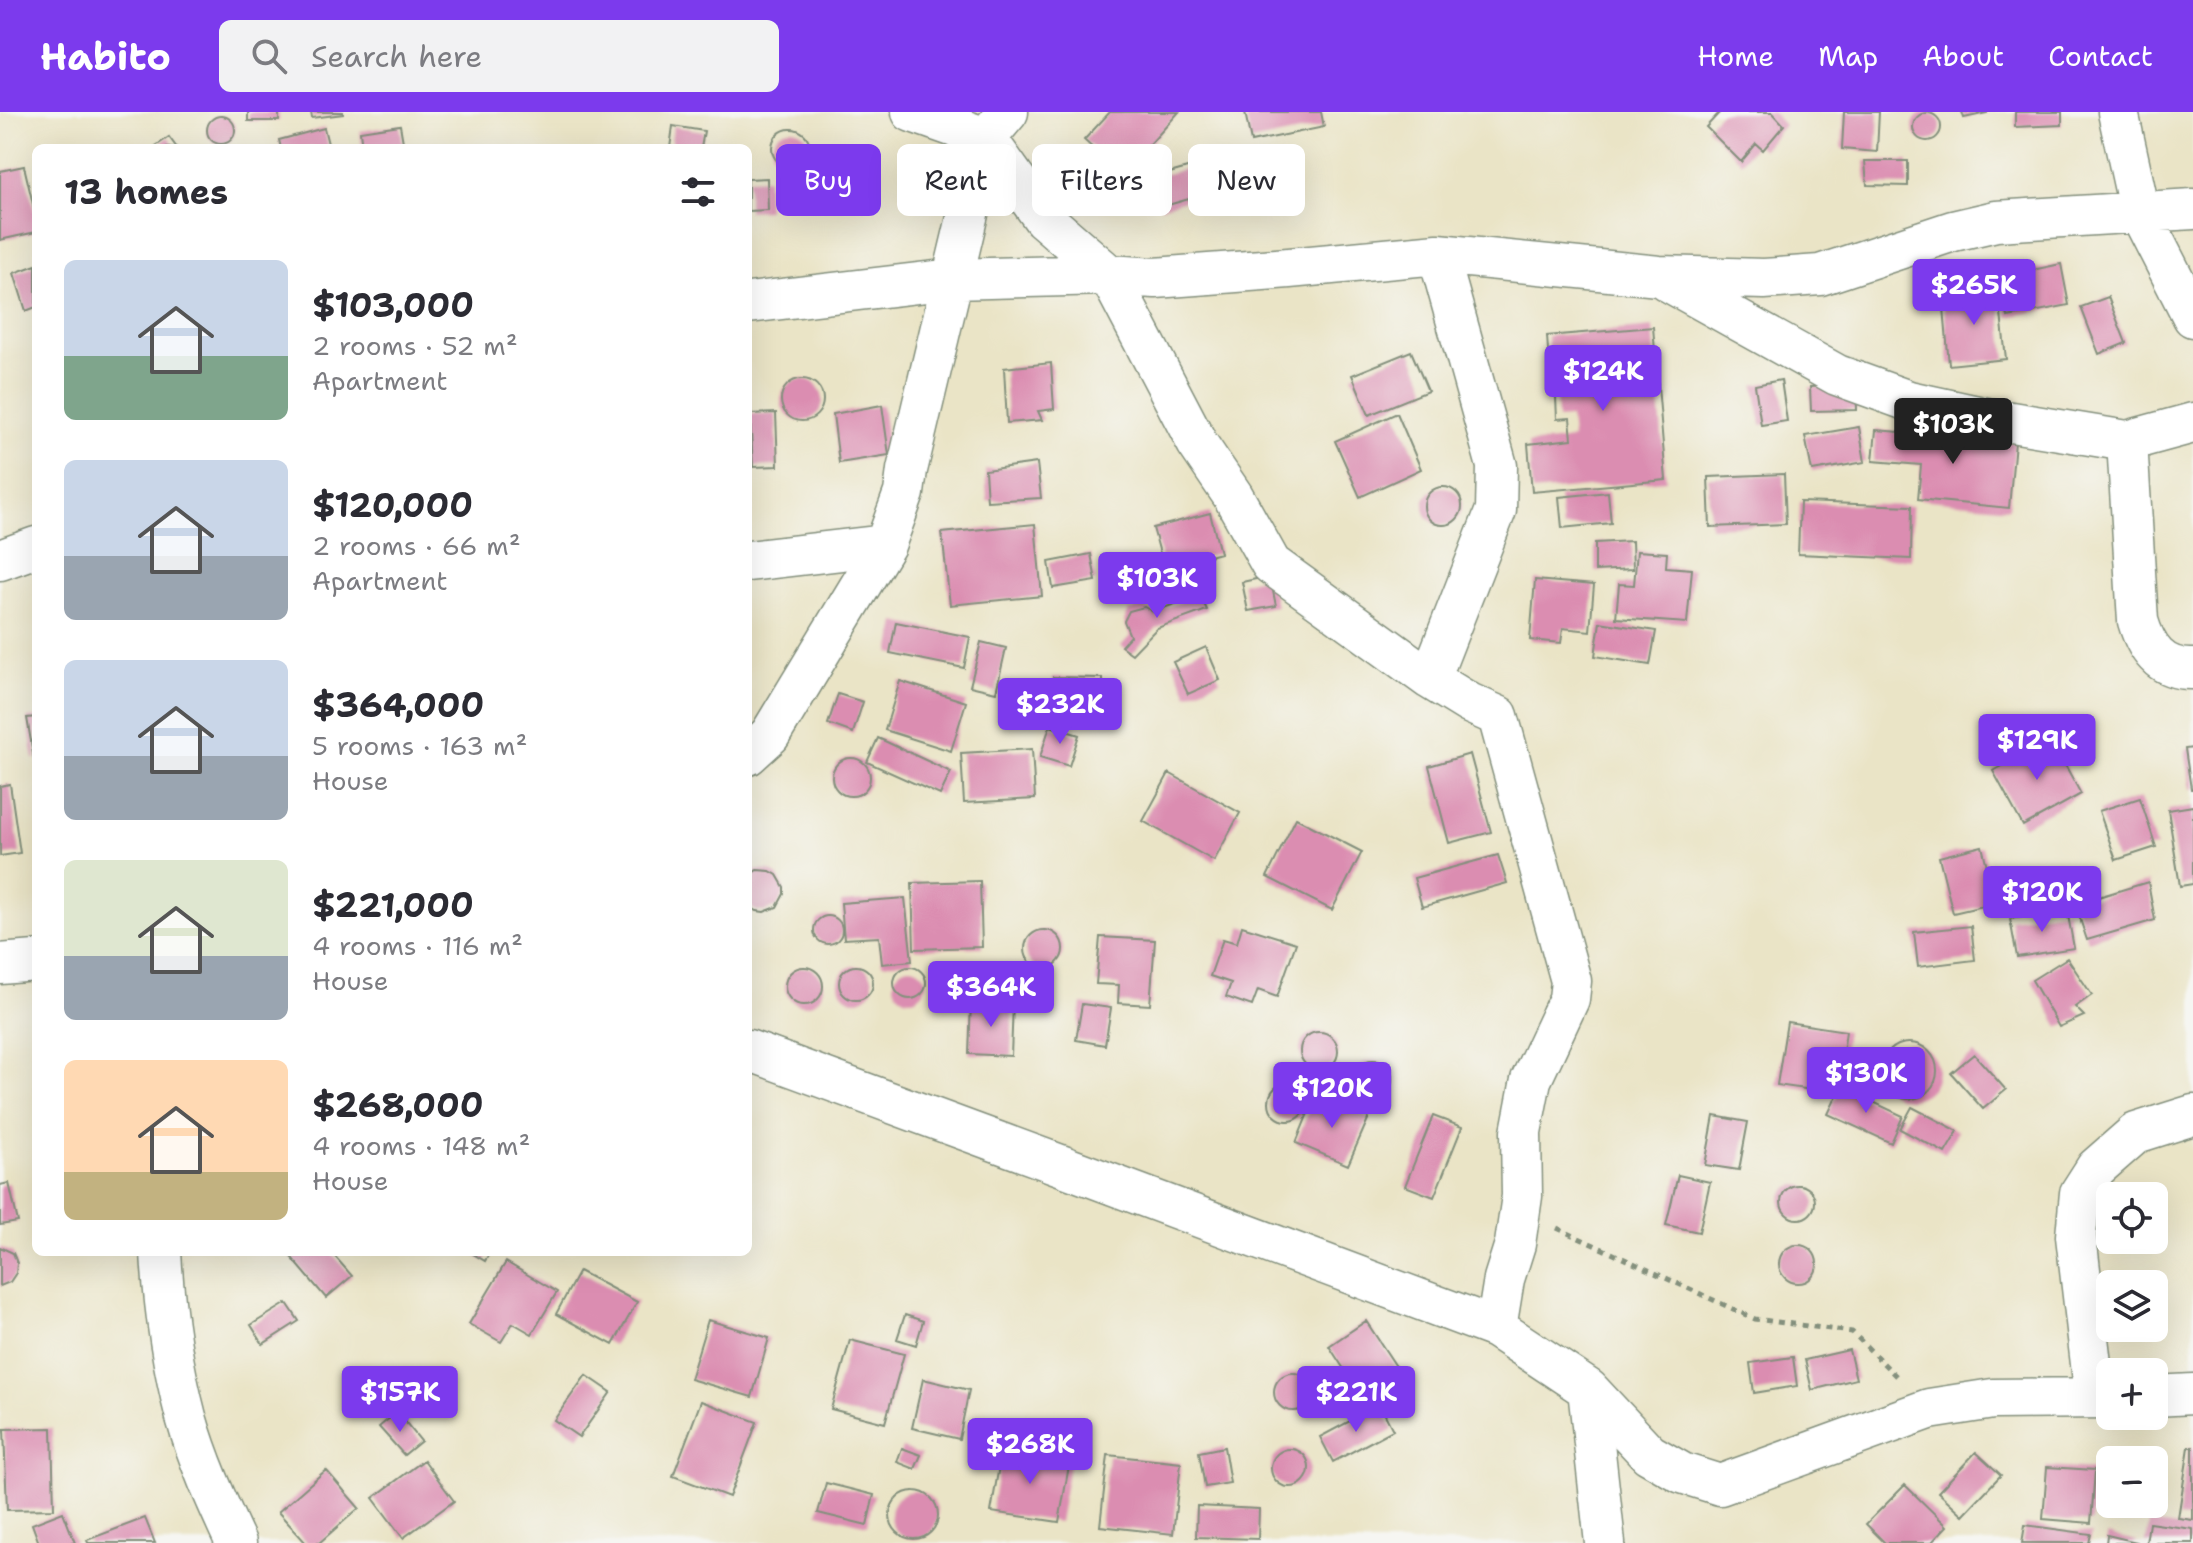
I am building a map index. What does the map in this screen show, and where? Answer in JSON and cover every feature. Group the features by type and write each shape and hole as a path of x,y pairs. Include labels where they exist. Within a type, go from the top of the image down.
{"street":[{"path":"912,112 997,125"},
{"path":"2118,112 2140,213 2193,317"},
{"path":"997,125 1043,218 1109,275 1197,443 1233,496 1271,564 1430,679 1469,703 1498,716 1571,981 1569,999 1531,1080 1521,1132 1522,1196 1515,1244 1504,1279 1496,1328"},
{"path":"752,751 770,735 885,545 904,493 952,279 997,125"},
{"path":"752,303 952,279 1109,275 1155,278 1438,254 1659,276 1764,279 1820,275 1953,231 1996,221 2193,209"},
{"path":"1430,679 1496,510 1497,466 1438,254"},
{"path":"1659,276 1837,375 1894,396 1987,418 2127,441 2193,423"},
{"path":"2127,441 2138,621 2144,643 2159,660 2193,669"},
{"path":"752,561 885,545"},
{"path":"0,560 32,548"},
{"path":"0,964 32,961"},
{"path":"752,1051 1496,1328 1588,1389 1649,1454 1682,1473 1720,1485 1929,1409 1993,1399 2096,1398"},
{"path":"2096,1361 2076,1236 2080,1193 2096,1168 2136,1133 2193,1115"},
{"path":"161,1256 170,1336 186,1417 216,1500 236,1543"},
{"path":"1588,1389 1605,1543"},
{"path":"2168,1395 2193,1394"}],"path":[{"path":"1522,1196 1536,1219 1755,1319 1852,1332 1929,1409"}],"building":[{"path":"248,112 279,112 279,121 248,121"},
{"path":"311,112 343,112 343,114 312,118"},
{"path":"1110,112 1179,112 1150,144 1088,144 1084,140"},
{"path":"1245,112 1321,112 1324,127 1251,142"},
{"path":"1720,112 1772,112 1784,125 1763,150 1756,144 1741,162 1706,127"},
{"path":"1844,112 1879,112 1877,152 1842,149"},
{"path":"1962,112 1987,112 1987,113 1964,118"},
{"path":"2015,112 2062,112 2062,125 2015,127"},
{"path":"1927,113 1937,117 1941,127 1937,137 1927,141 1917,137 1913,127 1917,117"},
{"path":"221,116 231,120 235,130 231,140 221,144 211,140 207,130 211,120"},
{"path":"400,125 403,144 362,144 360,131"},
{"path":"673,126 704,131 702,144 671,144"},
{"path":"324,128 328,144 280,144 279,140"},
{"path":"784,130 798,130 809,144 776,144 776,159 773,155 773,141"},
{"path":"169,137 174,144 159,144"},
{"path":"1865,161 1908,161 1908,186 1867,185"},
{"path":"24,166 32,200 32,233 0,240 0,171"},
{"path":"1188,168 1188,199 1172,204 1172,172"},
{"path":"767,178 768,210 752,211 752,179"},
{"path":"2061,264 2069,305 2008,317 2000,277"},
{"path":"32,266 32,309 26,311 14,273"},
{"path":"1998,286 2006,359 1949,365 1943,296"},
{"path":"2108,297 2126,343 2099,354 2081,307"},
{"path":"1653,327 1666,480 1532,492 1528,444 1572,439 1570,418 1557,419 1556,397 1567,395 1566,378 1550,379 1547,336"},
{"path":"1411,351 1428,391 1369,415 1352,375"},
{"path":"1051,363 1054,409 1038,411 1042,420 1007,423 1004,368"},
{"path":"802,379 817,385 823,400 817,415 802,421 787,415 781,400 787,385"},
{"path":"1781,380 1787,421 1761,425 1755,385"},
{"path":"1856,385 1857,410 1811,411 1810,387"},
{"path":"882,405 889,455 839,463 833,414"},
{"path":"776,413 778,466 753,467 752,414"},
{"path":"1397,413 1421,469 1360,497 1335,441"},
{"path":"1859,427 1865,462 1812,471 1805,436"},
{"path":"1876,430 2015,442 2009,508 1918,499 1921,465 1873,461"},
{"path":"1037,463 1041,498 987,501 985,470"},
{"path":"1784,474 1786,524 1710,527 1708,477"},
{"path":"1443,487 1457,492 1462,506 1457,520 1443,525 1429,520 1424,506 1429,492"},
{"path":"1608,492 1611,523 1562,528 1559,497"},
{"path":"1800,502 1912,506 1911,559 1798,554"},
{"path":"1210,513 1220,553 1190,561 1195,575 1168,582 1153,528"},
{"path":"1035,524 1042,596 950,605 942,533"},
{"path":"1632,541 1633,569 1595,571 1595,543"},
{"path":"1637,551 1667,553 1666,567 1692,569 1687,623 1616,618 1619,584 1634,585"},
{"path":"1091,554 1096,581 1053,588 1049,562"},
{"path":"1270,576 1276,606 1248,611 1242,582"},
{"path":"1535,580 1594,585 1590,631 1563,628 1561,643 1530,640"},
{"path":"1200,595 1207,610 1157,628 1132,654 1121,646 1130,636 1124,621 1129,611 1144,607 1153,612"},
{"path":"896,622 970,637 964,668 890,653"},
{"path":"1600,622 1656,631 1650,665 1595,656"},
{"path":"981,642 1006,648 996,692 970,686"},
{"path":"1206,647 1220,680 1188,694 1173,662"},
{"path":"1053,677 1103,678 1103,706 1053,705"},
{"path":"900,681 966,702 951,751 885,730"},
{"path":"838,694 863,702 853,733 828,724"},
{"path":"32,717 32,747 27,718"},
{"path":"1050,726 1079,735 1069,766 1040,757"},
{"path":"878,738 951,772 940,795 867,762"},
{"path":"2051,739 2081,794 2023,826 1993,771"},
{"path":"2193,748 2193,789 2191,789 2185,749"},
{"path":"1032,749 1035,799 964,803 961,753"},
{"path":"1470,754 1491,832 1449,843 1429,766"},
{"path":"851,758 865,763 870,777 865,791 851,796 837,791 832,777 837,763"},
{"path":"1169,773 1240,813 1214,861 1143,821"},
{"path":"10,784 20,853 0,856 0,786"},
{"path":"2140,798 2156,847 2116,860 2099,811"},
{"path":"2193,806 2193,884 2180,886 2168,810"},
{"path":"1296,818 1362,852 1332,910 1267,877"},
{"path":"1982,846 1996,903 1953,913 1939,857"},
{"path":"1498,855 1507,883 1422,907 1414,878"},
{"path":"757,870 777,875 784,887 784,894 777,907 764,912 752,908 752,873"},
{"path":"980,881 982,947 914,949 912,883"},
{"path":"2148,882 2155,920 2087,940 2075,904"},
{"path":"905,898 912,961 882,964 879,937 844,939 841,903"},
{"path":"2067,910 2074,948 2017,957 2010,919"},
{"path":"828,916 838,920 842,930 838,940 828,944 818,940 814,930 818,920"},
{"path":"1242,926 1296,943 1277,997 1258,990 1252,1006 1226,997 1231,983 1210,976 1223,939 1237,943"},
{"path":"1971,926 1975,960 1918,967 1914,932"},
{"path":"1044,930 1057,936 1063,949 1057,962 1044,968 1031,962 1025,949 1031,936"},
{"path":"1100,937 1155,940 1150,1005 1118,1003 1119,985 1096,984"},
{"path":"2067,958 2092,995 2075,1007 2084,1016 2059,1027 2032,980"},
{"path":"856,966 868,971 873,983 868,995 856,1000 844,995 839,983 844,971"},
{"path":"804,967 818,972 823,986 818,1000 804,1005 790,1000 785,986 790,972"},
{"path":"910,967 922,971 926,983 922,995 910,999 898,995 894,983 898,971"},
{"path":"971,1002 1013,1003 1011,1056 969,1054"},
{"path":"1082,1004 1111,1008 1105,1045 1076,1040"},
{"path":"1787,1022 1846,1031 1842,1060 1831,1058 1826,1092 1777,1085"},
{"path":"1319,1032 1333,1037 1338,1051 1333,1065 1319,1070 1305,1065 1300,1051 1305,1037"},
{"path":"1909,1043 1929,1051 1937,1071 1929,1091 1909,1099 1889,1091 1881,1071 1889,1051"},
{"path":"1974,1054 2006,1090 1983,1109 1951,1073"},
{"path":"1373,1060 1387,1065 1392,1079 1387,1093 1373,1098 1359,1093 1354,1079 1359,1065"},
{"path":"1288,1083 1302,1088 1307,1102 1302,1116 1288,1121 1274,1116 1269,1102 1274,1088"},
{"path":"1841,1087 1903,1116 1891,1143 1828,1114"},
{"path":"1315,1096 1369,1117 1348,1165 1296,1143"},
{"path":"1912,1107 1958,1131 1945,1153 1900,1129"},
{"path":"1433,1116 1462,1127 1434,1197 1405,1186"},
{"path":"1714,1116 1748,1122 1739,1170 1705,1165"},
{"path":"1678,1175 1710,1182 1699,1232 1666,1225"},
{"path":"9,1183 18,1222 0,1225 0,1185"},
{"path":"1798,1185 1810,1190 1815,1202 1810,1214 1798,1219 1786,1214 1781,1202 1786,1190"},
{"path":"1798,1245 1811,1251 1817,1264 1811,1277 1798,1283 1785,1277 1779,1264 1785,1251"},
{"path":"0,1247 13,1253 17,1263 16,1273 10,1282 0,1286"},
{"path":"290,1256 334,1256 352,1276 326,1298"},
{"path":"506,1262 557,1292 532,1334 513,1323 501,1342 469,1324"},
{"path":"579,1271 637,1302 613,1345 556,1314"},
{"path":"287,1303 299,1321 263,1344 251,1325"},
{"path":"905,1315 923,1321 916,1345 897,1339"},
{"path":"708,1320 769,1338 752,1397 690,1379"},
{"path":"1366,1321 1397,1368 1359,1392 1329,1346"},
{"path":"850,1340 904,1354 885,1423 831,1409"},
{"path":"1849,1350 1856,1379 1812,1390 1805,1360"},
{"path":"1793,1357 1797,1386 1754,1393 1750,1363"},
{"path":"1293,1373 1306,1379 1312,1392 1306,1405 1293,1411 1280,1405 1274,1392 1280,1379"},
{"path":"586,1375 611,1392 579,1437 554,1420"},
{"path":"923,1379 969,1390 959,1439 912,1428"},
{"path":"701,1401 757,1422 729,1497 673,1476"},
{"path":"1380,1405 1393,1430 1333,1462 1320,1437"},
{"path":"397,1412 421,1441 404,1455 379,1427"},
{"path":"52,1428 54,1509 7,1510 4,1429"},
{"path":"1224,1447 1230,1483 1205,1487 1199,1452"},
{"path":"2189,1447 2193,1447 2193,1520 2178,1518"},
{"path":"902,1448 921,1455 915,1469 897,1462"},
{"path":"1002,1449 1070,1460 1059,1522 991,1512"},
{"path":"1290,1449 1303,1455 1309,1468 1303,1481 1290,1487 1277,1481 1271,1468 1277,1455"},
{"path":"1976,1452 2001,1475 1963,1515 1938,1492"},
{"path":"1108,1455 1181,1463 1173,1534 1100,1526"},
{"path":"424,1460 454,1501 403,1538 373,1498"},
{"path":"2047,1467 2095,1470 2091,1523 2043,1519"},
{"path":"326,1470 359,1508 319,1543 306,1543 278,1512"},
{"path":"826,1483 874,1495 867,1525 818,1513"},
{"path":"1905,1485 1947,1526 1931,1543 1885,1543 1866,1524"},
{"path":"914,1491 931,1498 938,1515 931,1532 914,1539 897,1532 890,1515 897,1498"},
{"path":"1197,1506 1259,1509 1258,1539 1196,1537"},
{"path":"63,1512 75,1543 39,1543 32,1524"},
{"path":"145,1518 155,1543 88,1543 87,1540"},
{"path":"2149,1523 2193,1529 2193,1543 2146,1543"},
{"path":"2025,1525 2091,1534 2089,1543 2022,1543"},
{"path":"2107,1535 2137,1542 2137,1543 2106,1543"}]}
